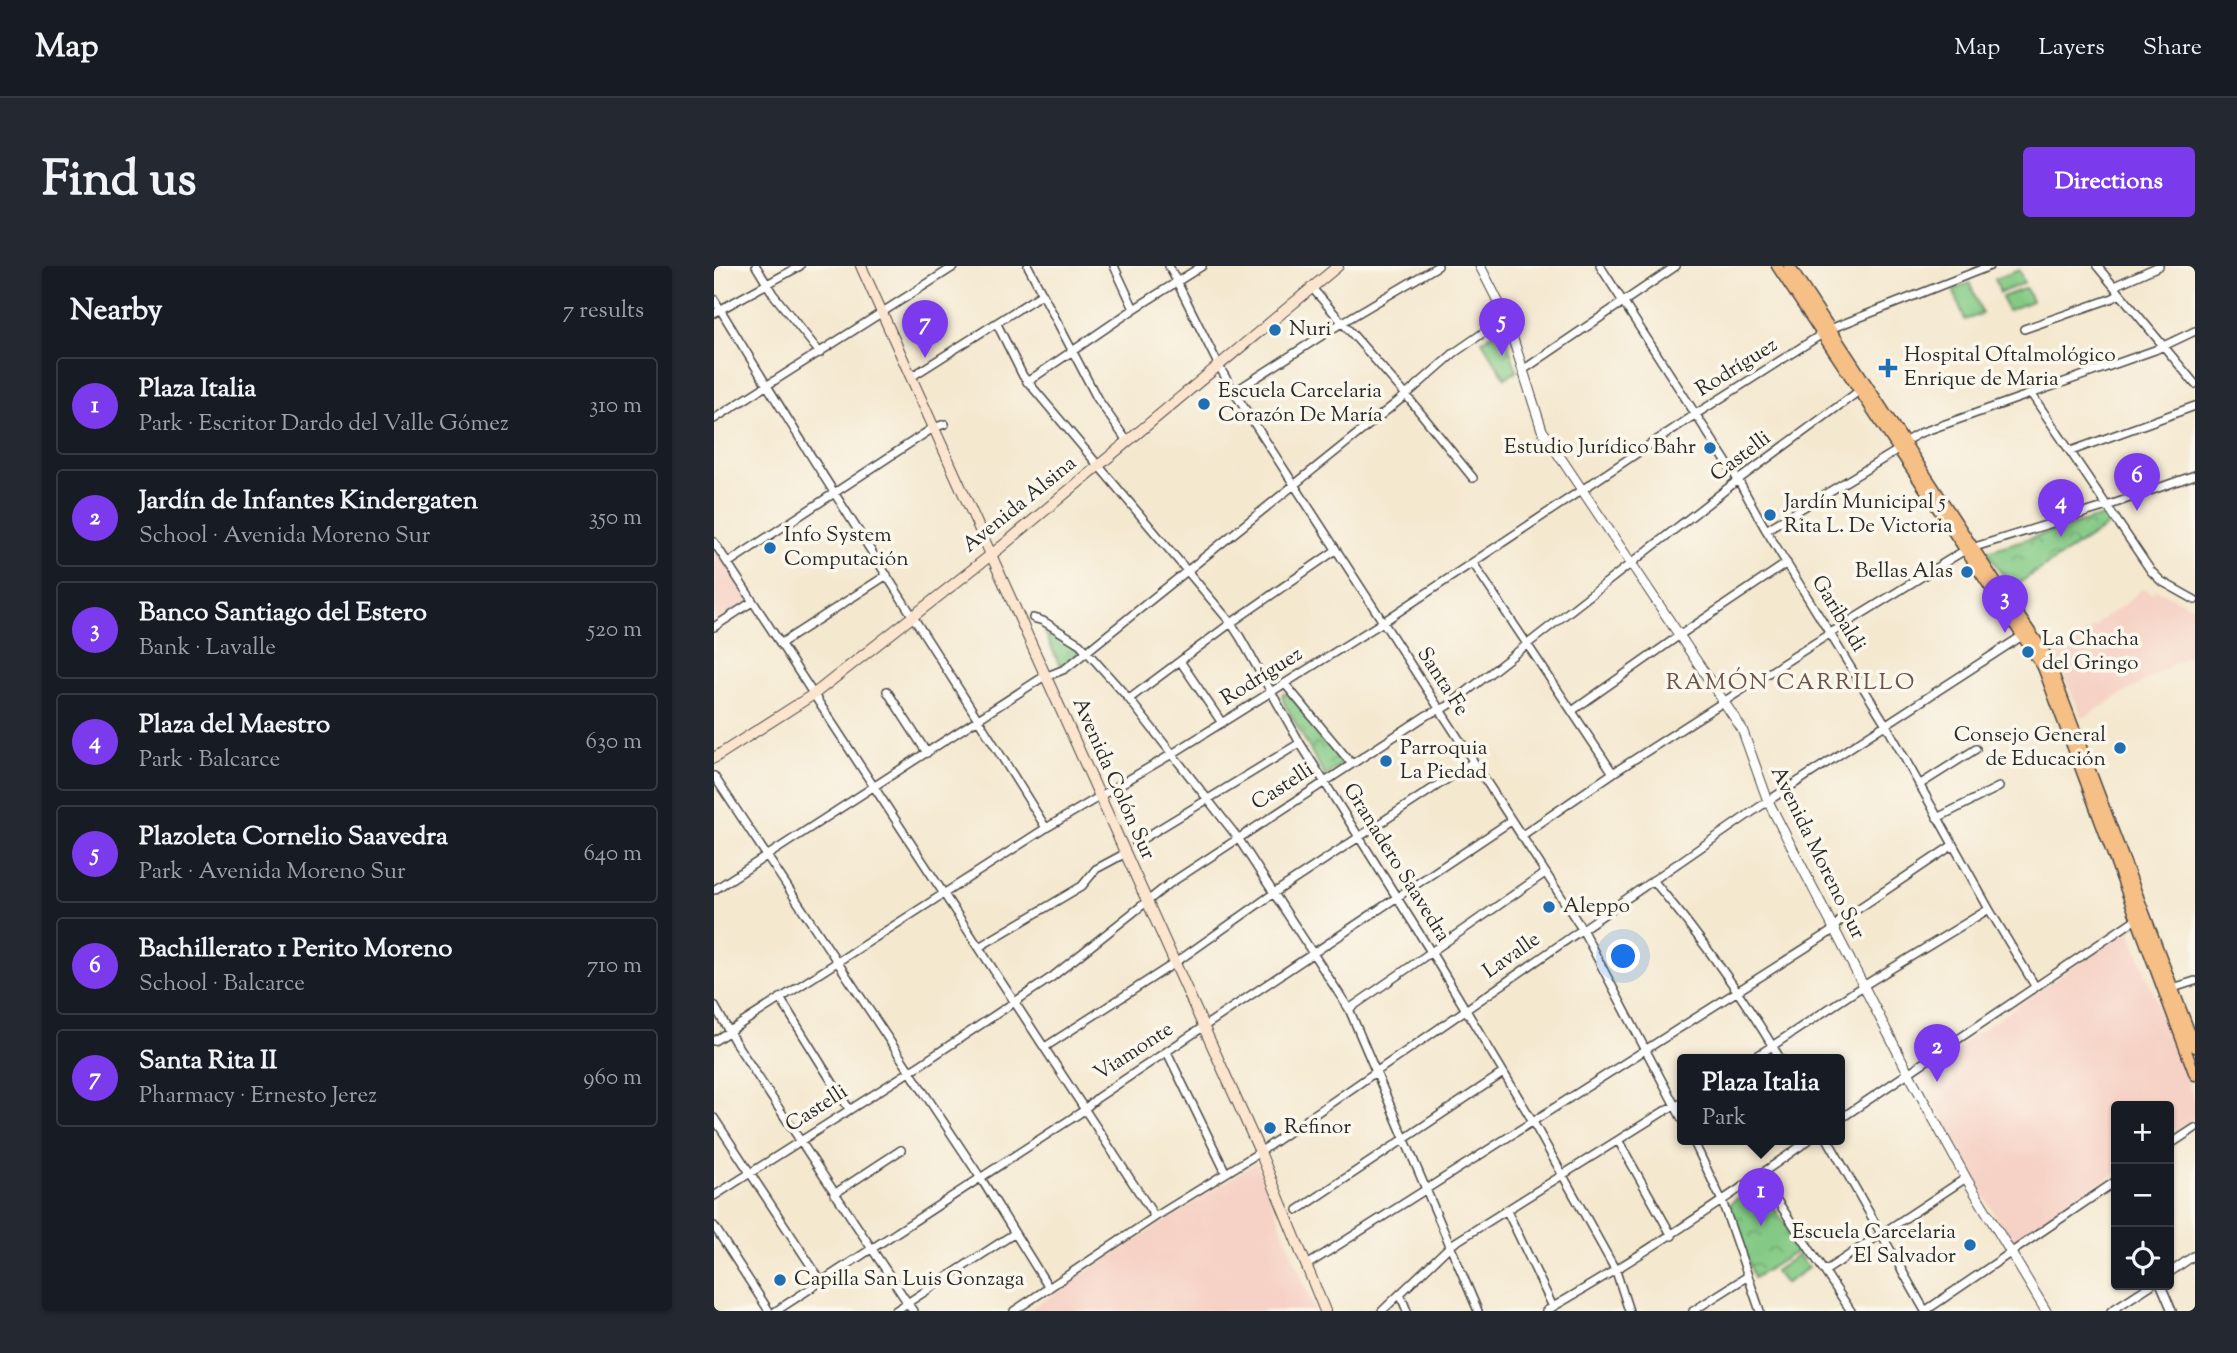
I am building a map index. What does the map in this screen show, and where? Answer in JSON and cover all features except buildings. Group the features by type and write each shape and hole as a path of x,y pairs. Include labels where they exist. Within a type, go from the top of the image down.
{"highway":[{"path":"1777,266 1826,331 2026,633 2052,666 2195,1075"},
{"path":"1792,267 1859,391 1901,446"},
{"path":"2141,916 2173,988 2195,1047"}],"main road":[{"name":"Avenida Colón Sur","path":"861,266 1260,1152 1325,1311"},
{"name":"Avenida Alsina","path":"714,758 814,694 991,554 1338,266"}],"street":[{"path":"756,266 820,353"},
{"path":"717,311 800,266"},
{"path":"714,419 955,266"},
{"path":"1027,266 1097,398 1127,441"},
{"path":"1114,266 1134,309"},
{"name":"Santa Fe","path":"1169,266 1234,392 1581,929 1677,1102"},
{"path":"1027,382 1202,266"},
{"path":"1234,392 1438,266"},
{"name":"Avenida Moreno Sur","path":"1480,266 1506,317 1542,430 1746,736 1768,801 1909,1074 1966,1178 2046,1311"},
{"name":"Garibaldi","path":"1600,266 1738,480 1885,723 1952,845 2035,986"},
{"path":"1523,370 1623,302 1665,269 1676,266"},
{"name":"Rodríguez","path":"714,1041 1046,828 1172,754 1383,622 1826,331 1990,266"},
{"path":"2097,266 2195,384"},
{"path":"2114,286 2159,266"},
{"path":"1312,288 1406,396 1472,478"},
{"path":"2024,329 2113,298 2120,293"},
{"path":"911,377 1042,294"},
{"path":"714,299 717,311 980,720 1046,828"},
{"path":"714,890 1046,677 1058,673 1406,396 1454,353 1506,317"},
{"name":"Granadero Saavedra","path":"997,324 1027,382 1231,623 1300,743 1532,1120 1616,1271 1629,1311"},
{"path":"1766,530 1920,433 2032,395 2164,346 2195,331"},
{"name":"Castelli","path":"714,1196 1015,1002 1086,952 1147,901 1238,838 1427,715 1448,706 1738,480 1859,391"},
{"path":"2032,395 2155,576 2195,600"},
{"path":"2071,451 2195,407"},
{"path":"727,563 933,428 945,424"},
{"path":"1521,836 1613,773 1829,634 1969,548 2107,506 2195,475"},
{"path":"714,542 1155,1217"},
{"path":"1129,699 1336,550"},
{"path":"1472,563 1613,773"},
{"path":"1572,711 1787,563"},
{"path":"780,644 887,575"},
{"path":"714,627 752,602"},
{"path":"1033,618 1075,640 1088,651 1129,699 1238,838 1349,1009 1478,1311"},
{"name":"Lavalle","path":"1014,1311 1155,1217 1260,1152 1768,801 2026,633"},
{"path":"1180,661 1222,723"},
{"name":"Granadero Saavedra","path":"1285,684 1351,763"},
{"path":"887,691 927,753"},
{"path":"1136,843 1300,743"},
{"path":"1919,785 1976,749"},
{"path":"1045,1047 1175,963 1274,893 1473,762"},
{"path":"714,776 980,1177 1049,1288"},
{"path":"1937,818 1999,788"},
{"name":"Viamonte","path":"776,1311 1085,1108 1511,821"},
{"path":"1307,1265 1829,933 1840,921 1952,845"},
{"path":"979,947 1082,886 1096,869 1126,853"},
{"path":"1349,1009 1545,873"},
{"path":"1653,880 1739,990 1778,1054"},
{"path":"1760,1054 1863,985 1989,909"},
{"path":"1845,1116 2141,916"},
{"path":"2173,988 2195,981"},
{"path":"780,998 849,1109"},
{"path":"714,1006 834,1194 913,1311"},
{"path":"1167,1052 1226,1173"},
{"path":"1298,1210 1503,1073"},
{"path":"1381,1311 1451,1245 1666,1110 1677,1106"},
{"path":"714,1118 821,1281"},
{"path":"2174,1142 2195,1128"},
{"path":"1618,1140 1672,1236"},
{"path":"1695,1145 1722,1201 1760,1311"},
{"path":"1507,1211 1550,1309 1672,1236 1802,1145"},
{"path":"1831,1145 1925,1311 2111,1184"},
{"path":"834,1194 901,1150"},
{"path":"1760,1175 1851,1311"},
{"path":"1825,1271 1966,1178"},
{"path":"714,1226 769,1311"},
{"path":"895,1311 1015,1233"},
{"path":"2174,1270 2195,1255"},
{"path":"1693,1311 1748,1276"},
{"path":"2111,1311 2143,1290"},
{"path":"2163,1290 2172,1311"},
{"path":"1400,1294 1407,1311"}],"shaded area":[{"path":"714,542 752,602 714,627"},
{"path":"2143,588 2153,593 2156,589 2195,608 2195,651 2083,718 2053,653 2098,625 2098,622"},
{"path":"2129,928 2195,1102 2195,1119 2174,1134 2174,1101 2111,1101 2111,1176 2011,1245 1919,1074"},
{"path":"1256,1162 1315,1311 1027,1311"}],"green space":[{"path":"2019,270 2024,283 2000,293 1995,279"},
{"path":"1970,283 1982,314 1965,320 1953,289"},
{"path":"2026,288 2032,301 2007,311 2002,297"},
{"path":"1502,326 1517,371 1505,378 1482,341"},
{"path":"2106,515 2112,523 2011,588 1987,551"},
{"path":"1042,626 1075,646 1079,652 1062,666"},
{"path":"1284,693 1293,698 1345,762 1325,776 1284,703"},
{"path":"1758,1185 1802,1248 1754,1278 1729,1204"},
{"path":"1798,1255 1808,1268 1785,1284 1775,1271"}],"place":[{"name":"Nuri","path":"1275,330"},
{"name":"Plazoleta Cornelio Saavedra","path":"1502,356"},
{"name":"Santa Rita II","path":"925,358"},
{"name":"Hospital Oftalmológico Enrique de Maria","path":"1888,368"},
{"name":"Escuela Carcelaria Corazón De María","path":"1204,404"},
{"name":"Estudio Jurídico Bahr","path":"1710,448"},
{"name":"Bachillerato 1 Perito Moreno","path":"2137,511"},
{"name":"Jardín Municipal 5 Rita L. De Victoria","path":"1770,515"},
{"name":"Plaza del Maestro","path":"2061,537"},
{"name":"Info System Computación","path":"770,548"},
{"name":"Bellas Alas","path":"1967,572"},
{"name":"Banco Santiago del Estero","path":"2005,633"},
{"name":"La Chacha del Gringo","path":"2028,652"},
{"name":"Consejo General de Educación","path":"2120,748"},
{"name":"Parroquia La Piedad","path":"1386,761"},
{"name":"Aleppo","path":"1549,907"},
{"name":"Jardín de Infantes Kindergaten","path":"1937,1082"},
{"name":"Refinor","path":"1270,1128"},
{"name":"Plaza Italia","path":"1761,1226"},
{"name":"Escuela Carcelaria El Salvador","path":"1970,1245"},
{"name":"Capilla San Luis Gonzaga","path":"780,1280"}],"district":[{"name":"RAMÓN CARRILLO","path":"1791,683"}]}
